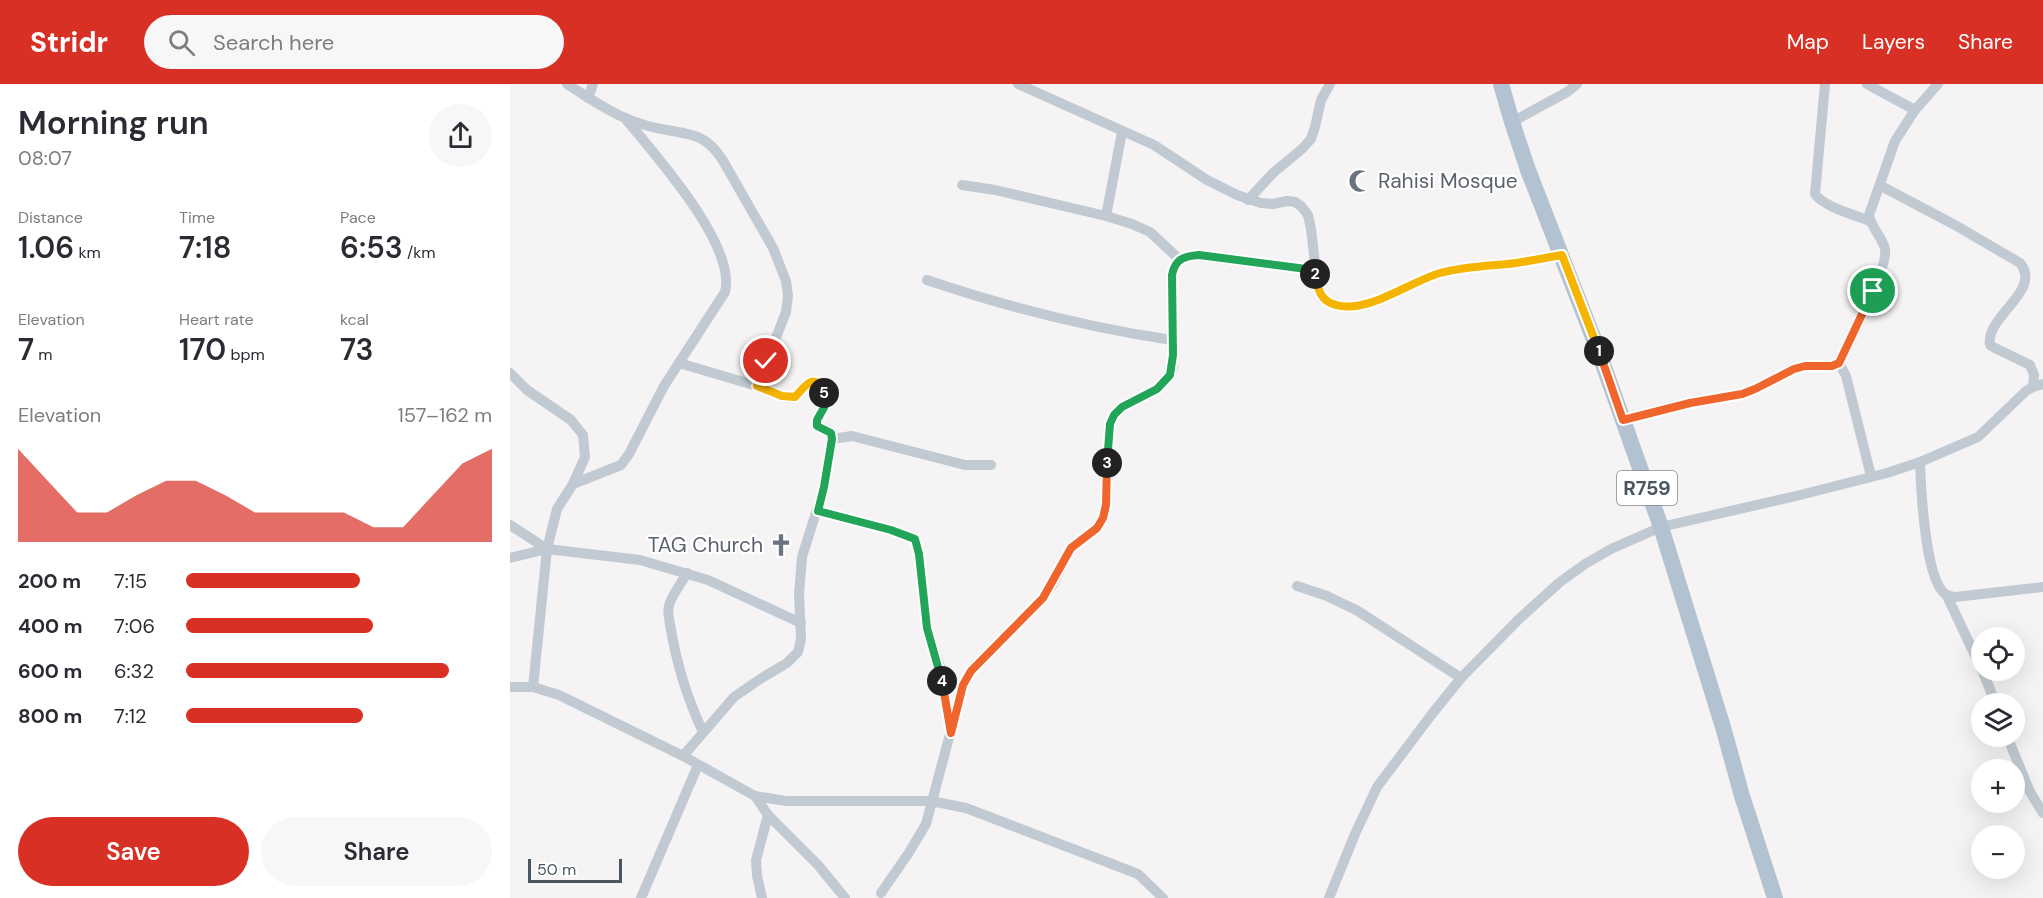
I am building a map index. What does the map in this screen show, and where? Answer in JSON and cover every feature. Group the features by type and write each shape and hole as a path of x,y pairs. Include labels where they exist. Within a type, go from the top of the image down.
{"main road":[{"name":"R759","path":"1501,84 1512,122 1661,527 1775,898"}],"street":[{"path":"567,84 625,118 698,136 712,146 773,248 786,282 788,296 786,312 757,386"},
{"path":"588,98 593,84"},
{"path":"1018,84 1154,145 1207,180 1248,200 1273,204 1287,201 1301,206 1308,215 1311,229 1318,290 1323,300 1337,306 1359,306 1438,274 1458,269 1510,264 1562,255"},
{"path":"1248,200 1273,173 1311,139 1321,100 1330,84"},
{"path":"1512,122 1567,92 1577,84"},
{"path":"1825,84 1815,194 1817,198 1842,211 1870,221"},
{"path":"1867,84 1915,110"},
{"path":"1623,420 1690,403 1742,394 1805,366 1832,366 1839,363 1884,262 1885,250 1870,221 1871,209 1895,141 1915,110 1938,84"},
{"path":"573,484 621,465 664,386 725,292 727,282 726,270 704,222 681,187 625,118"},
{"path":"1106,216 1122,132"},
{"path":"962,185 994,190 1132,224 1150,232 1179,259"},
{"path":"1329,898 1377,787 1461,678 1518,620 1560,582 1611,549 1661,527 1796,496 1887,473 1920,462 1978,437 2038,385 2030,365 1995,348 1990,345 1989,341 1993,330 2025,286 2027,276 2025,269 2020,263 1955,225 1881,186"},
{"path":"881,892 926,824 963,685 971,671 1043,598 1071,548 1097,528 1103,518 1106,505 1110,424 1114,415 1122,407 1149,394 1165,382 1170,375 1173,368 1173,267 1179,259 1199,255 1314,270"},
{"path":"927,280 987,300 1062,319 1172,340"},
{"path":"679,363 789,398 795,397 810,382 818,383 825,395 826,404 817,420 817,426 831,433 832,439 818,511 802,557 800,646 795,657 734,698 683,756"},
{"path":"1839,363 1846,376 1871,476"},
{"path":"510,373 526,390 571,420 584,435 585,457 573,484 557,509 547,549 533,687"},
{"path":"832,439 852,436 965,465 991,465"},
{"path":"1920,462 1922,506 1930,557 1941,591 1947,596 1971,647"},
{"path":"818,511 891,530 915,539 919,554 927,628 940,667 951,733"},
{"path":"510,525 547,549"},
{"path":"510,558 547,549 622,557 717,583 801,623"},
{"path":"687,573 670,601 668,612 673,643 686,692 703,732"},
{"path":"1297,586 1327,596 1358,611 1461,678"},
{"path":"1947,596 1982,595 2043,588"},
{"path":"510,687 533,687 559,695 683,756 755,796 786,801 931,801 966,808 1138,874 1163,898"},
{"path":"2012,747 2031,792 2043,813"},
{"path":"641,898 698,765"},
{"path":"755,796 768,815 818,865 845,898"},
{"path":"762,898 756,860 768,815"}],"place":[{"name":"Rahisi Mosque","path":"1360,181"},
{"name":"TAG Church","path":"781,545"}],"route":[{"path":"766,361 757,386 789,398 795,397 805,384 814,382 818,383 825,395 825,409 817,420 817,426 828,430 832,439 818,511 912,536 915,539 919,554 927,628 940,667 951,733 963,685 971,671 1043,598 1053,584 1071,548 1097,528 1103,518 1106,505 1108,438 1114,415 1122,407 1157,389 1165,382 1173,368 1172,275 1173,267 1179,259 1199,255 1314,270 1318,290 1323,300 1337,306 1359,306 1438,274 1458,269 1510,264 1562,255 1623,420 1690,403 1742,394 1805,366 1823,367 1839,363 1873,291"}]}
